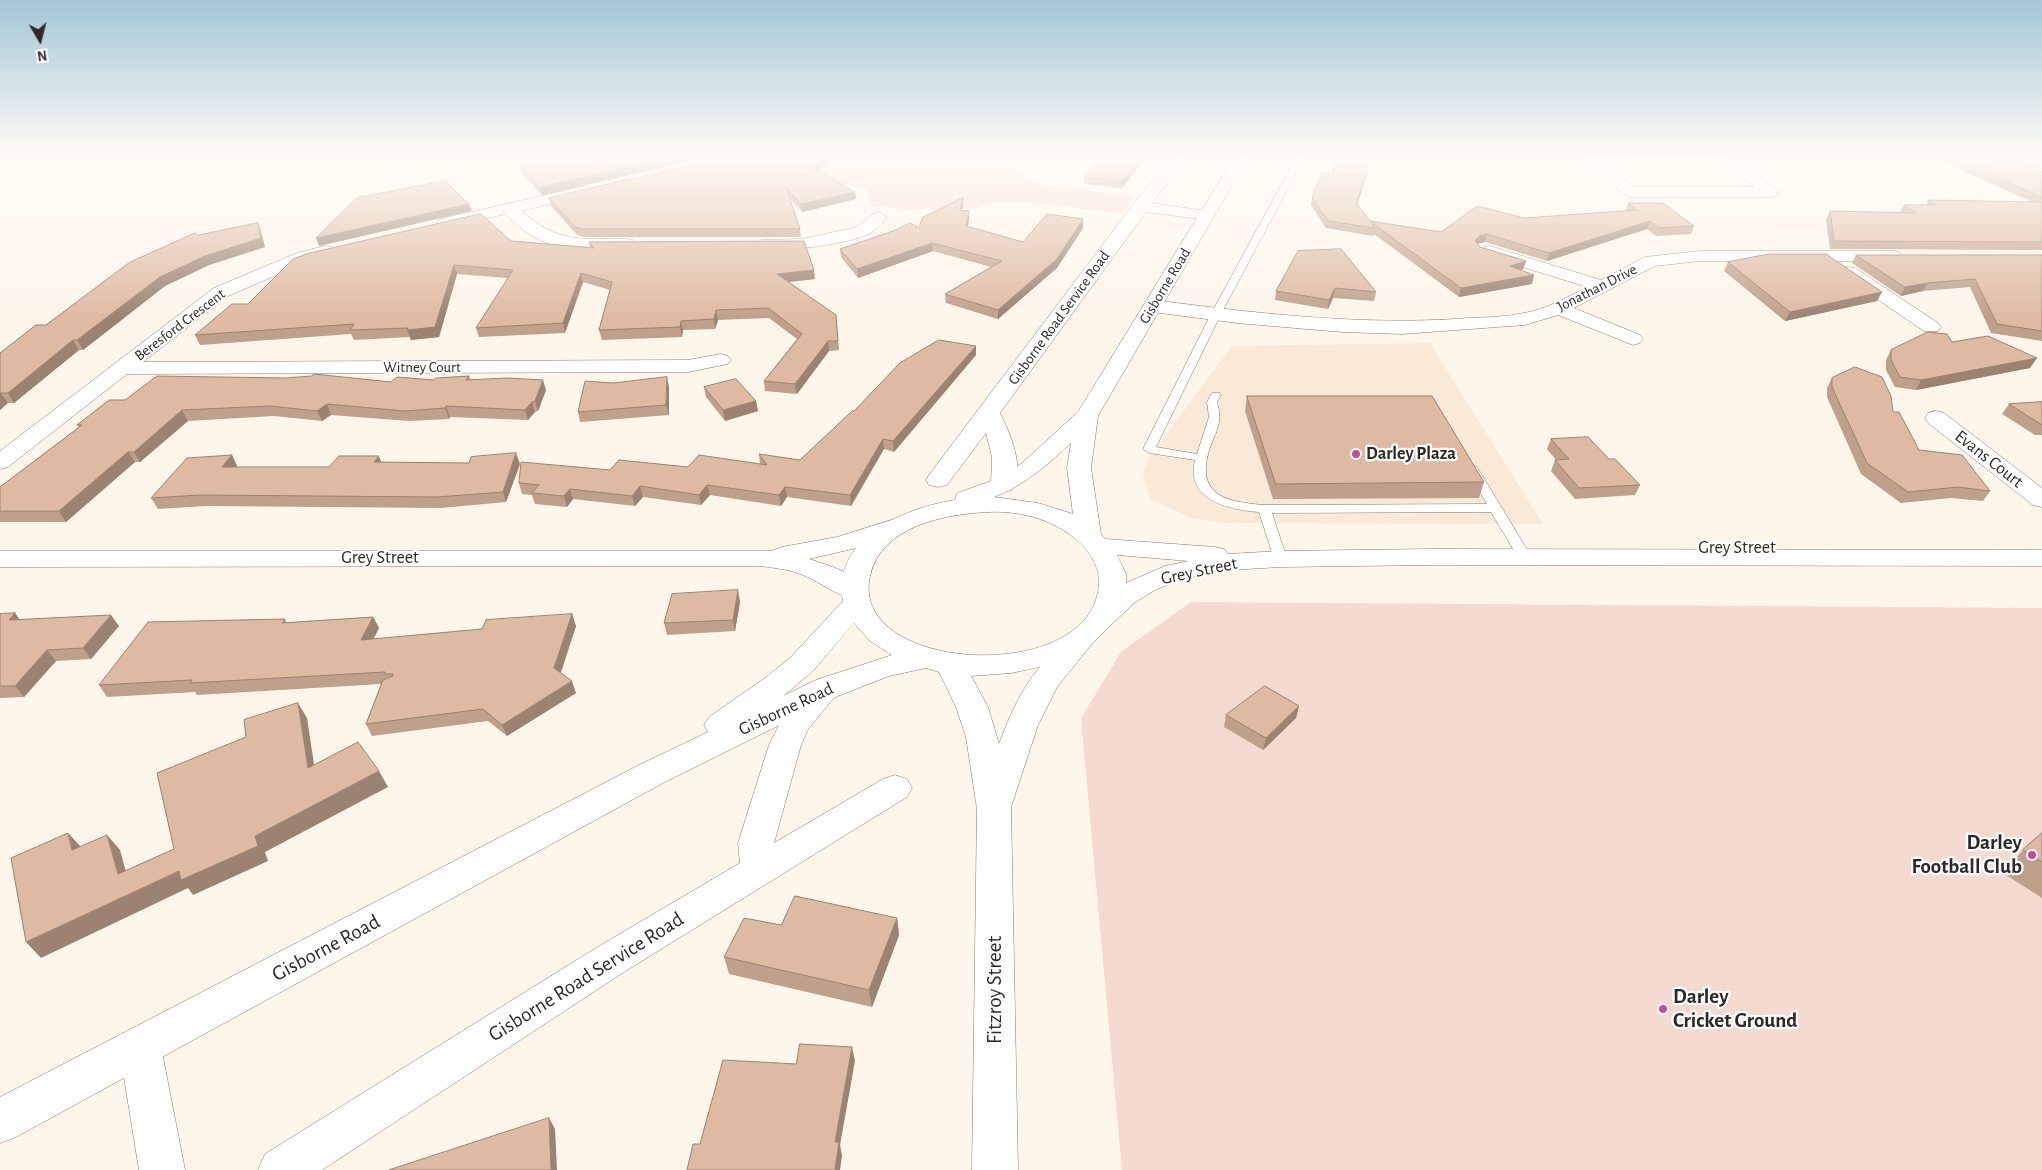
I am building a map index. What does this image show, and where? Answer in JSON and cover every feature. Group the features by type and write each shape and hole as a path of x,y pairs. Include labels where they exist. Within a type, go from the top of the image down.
{"street":[{"path":"426,227 497,211"},
{"path":"511,211 530,227 552,239 584,244 643,244"},
{"name":"Gisborne Road Service Road","path":"938,480 990,414 1137,211"},
{"path":"1174,211 1207,215"},
{"name":"Gisborne Road","path":"928,513 1003,485 1029,469 1087,416 1210,211"},
{"path":"752,244 802,244 846,235 863,231 879,217"},
{"name":"Beresford Crescent","path":"0,462 222,292 303,257 342,247"},
{"path":"1484,249 1602,286"},
{"name":"Jonathan Drive","path":"1153,306 1342,326 1402,328 1525,319 1559,309 1651,261 1700,256 1914,256"},
{"path":"1826,256 1931,327"},
{"path":"1559,309 1633,339"},
{"name":"Witney Court","path":"122,368 688,366 721,360"},
{"path":"990,414 1004,451 1006,468 1003,485"},
{"name":"Gisborne Road","path":"1087,416 1080,468 1094,540"},
{"name":"Evans Court","path":"1936,418 2042,500"},
{"path":"988,505 1031,509 1062,519 1094,540 1112,569 1113,594 1093,627 1058,651 1024,661 988,666 938,661 893,644 870,625 856,597 856,573 865,555 879,539 898,526 928,513 961,506 988,505"},
{"name":"Grey Street","path":"761,558 828,548 864,539 898,526"},
{"name":"Grey Street","path":"1094,540 1280,559"},
{"name":"Grey Street","path":"1093,627 1124,597 1145,584 1175,572 1230,562 1280,559 1523,554 2042,546"},
{"name":"Grey Street","path":"1523,554 2042,558"},
{"name":"Grey Street","path":"0,559 761,558 791,561 818,570 856,597"},
{"name":"Gisborne Road","path":"651,774 776,686 802,664 856,597"},
{"name":"Fitzroy Street","path":"994,809 1022,725 1044,682 1093,627"},
{"name":"Gisborne Road","path":"0,1121 651,774 827,688 883,667 938,661"},
{"name":"Fitzroy Street","path":"938,661 972,707 982,737 994,809 995,1170"},
{"path":"761,869 756,859 756,843 785,745 795,723 827,688"},
{"name":"Gisborne Road Service Road","path":"281,1170 610,960 894,788"},
{"path":"140,1047 162,1170"}],"lane":[{"path":"1202,458 1149,449 1216,314 1271,211"},
{"path":"1216,396 1212,402 1215,416 1197,470 1199,480 1212,497 1237,506 1264,509 1496,508"},
{"path":"1468,460 1523,554"},
{"path":"1264,509 1280,559"}],"shaded area":[{"path":"1099,211 1123,211 1121,213"},
{"path":"1430,343 1543,524 1226,523 1191,518 1150,499 1143,474 1149,458 1232,346"},
{"path":"1191,602 2042,608 2042,1170 1122,1170 1081,718 1121,652"}],"building":[{"path":"344,211 439,211 316,238"},
{"path":"560,211 794,211 800,229 582,229 575,227"},
{"path":"937,211 969,211 966,226 1023,242 1047,214 1083,219 1057,259 998,310 945,294 1002,261 932,243 857,269 840,249 893,231 910,223 919,228 922,218"},
{"path":"1321,211 1362,211 1370,221 1441,232 1471,211 1495,211 1524,218 1628,211 1673,211 1694,226 1659,228 1650,221 1549,253 1487,234 1479,236 1475,241 1480,247 1526,261 1510,266 1534,275 1461,288 1371,222 1375,228 1328,221"},
{"path":"1830,211 1916,213 1912,211 2042,211 2042,242 1834,241"},
{"path":"481,214 511,241 594,248 589,242 804,241 814,270 777,274 836,315 838,341 828,341 795,384 764,381 802,334 768,308 716,310 714,319 681,321 680,327 599,330 612,282 581,273 563,323 476,328 513,270 454,265 435,327 407,330 408,328 350,330 354,324 195,335 232,304 248,304 293,259 306,254"},
{"path":"258,223 261,238 205,256 160,277 77,340 73,340 8,393 0,394 0,353 36,325 46,325 130,262 195,233 198,235"},
{"path":"1341,249 1376,292 1335,288 1329,300 1276,291 1298,251"},
{"path":"1769,254 1826,254 1882,292 1790,312 1728,262"},
{"path":"1856,255 2042,255 2042,331 1997,324 1975,279 1905,287"},
{"path":"1928,332 1947,334 1952,342 1988,336 2037,358 1921,380 1900,377 1891,360 1891,350"},
{"path":"939,340 976,346 893,441 883,439 850,495 785,487 779,495 707,485 699,495 640,486 632,496 570,489 564,496 532,493 539,485 519,483 521,462 610,470 619,460 688,467 699,455 767,465 759,454 800,460 854,411 900,363"},
{"path":"1855,367 1882,377 1891,396 1893,412 1899,412 1919,450 1962,455 1990,491 1958,487 1908,492 1867,463 1832,387 1832,378"},
{"path":"314,374 391,382 397,377 434,380 436,378 469,376 466,380 507,378 543,380 535,401 525,410 446,406 445,408 405,411 327,404 317,411 270,406 182,410 134,452 128,452 59,511 0,511 0,487 82,425 77,425 109,400 125,400 157,376 285,378 312,376"},
{"path":"667,377 666,405 578,412 585,381 613,383"},
{"path":"736,379 756,401 723,410 704,387"},
{"name":"Darley Plaza","path":"1247,396 1432,396 1484,482 1276,484"},
{"path":"2042,402 2042,425 2009,404"},
{"path":"1588,437 1609,459 1615,459 1640,485 1579,488 1555,460 1569,459 1551,439"},
{"path":"516,453 503,492 437,497 200,495 151,498 187,458 232,455 222,467 329,467 339,456 379,456 374,462 469,463 471,457"},
{"path":"738,590 733,620 664,623 672,594"},
{"path":"15,613 9,620 111,615 83,648 47,650 15,686 0,686 0,614"},
{"path":"572,614 554,668 572,681 502,725 483,709 366,724 383,680 393,676 393,674 385,674 385,672 190,683 192,680 99,685 148,622 285,619 282,623 373,617 361,640 482,629 486,620"},
{"path":"1265,686 1299,706 1266,738 1226,715"},
{"path":"298,703 308,768 358,742 379,771 255,836 258,846 181,880 179,871 26,942 11,858 68,833 72,850 107,835 118,874 174,849 157,773 246,737 244,720"},
{"path":"2042,833 2042,862 2023,850"},
{"path":"795,896 897,918 869,990 724,957 744,918 781,925"},
{"path":"800,1044 852,1047 835,1142 839,1142 835,1170 687,1170 693,1144 700,1144 723,1060 796,1064"},
{"path":"549,1118 551,1170 389,1170"}],"place":[{"name":"Darley Plaza","path":"1356,454"},
{"name":"Darley Football Club","path":"2032,855"},
{"name":"Darley Cricket Ground","path":"1663,1009"}]}
